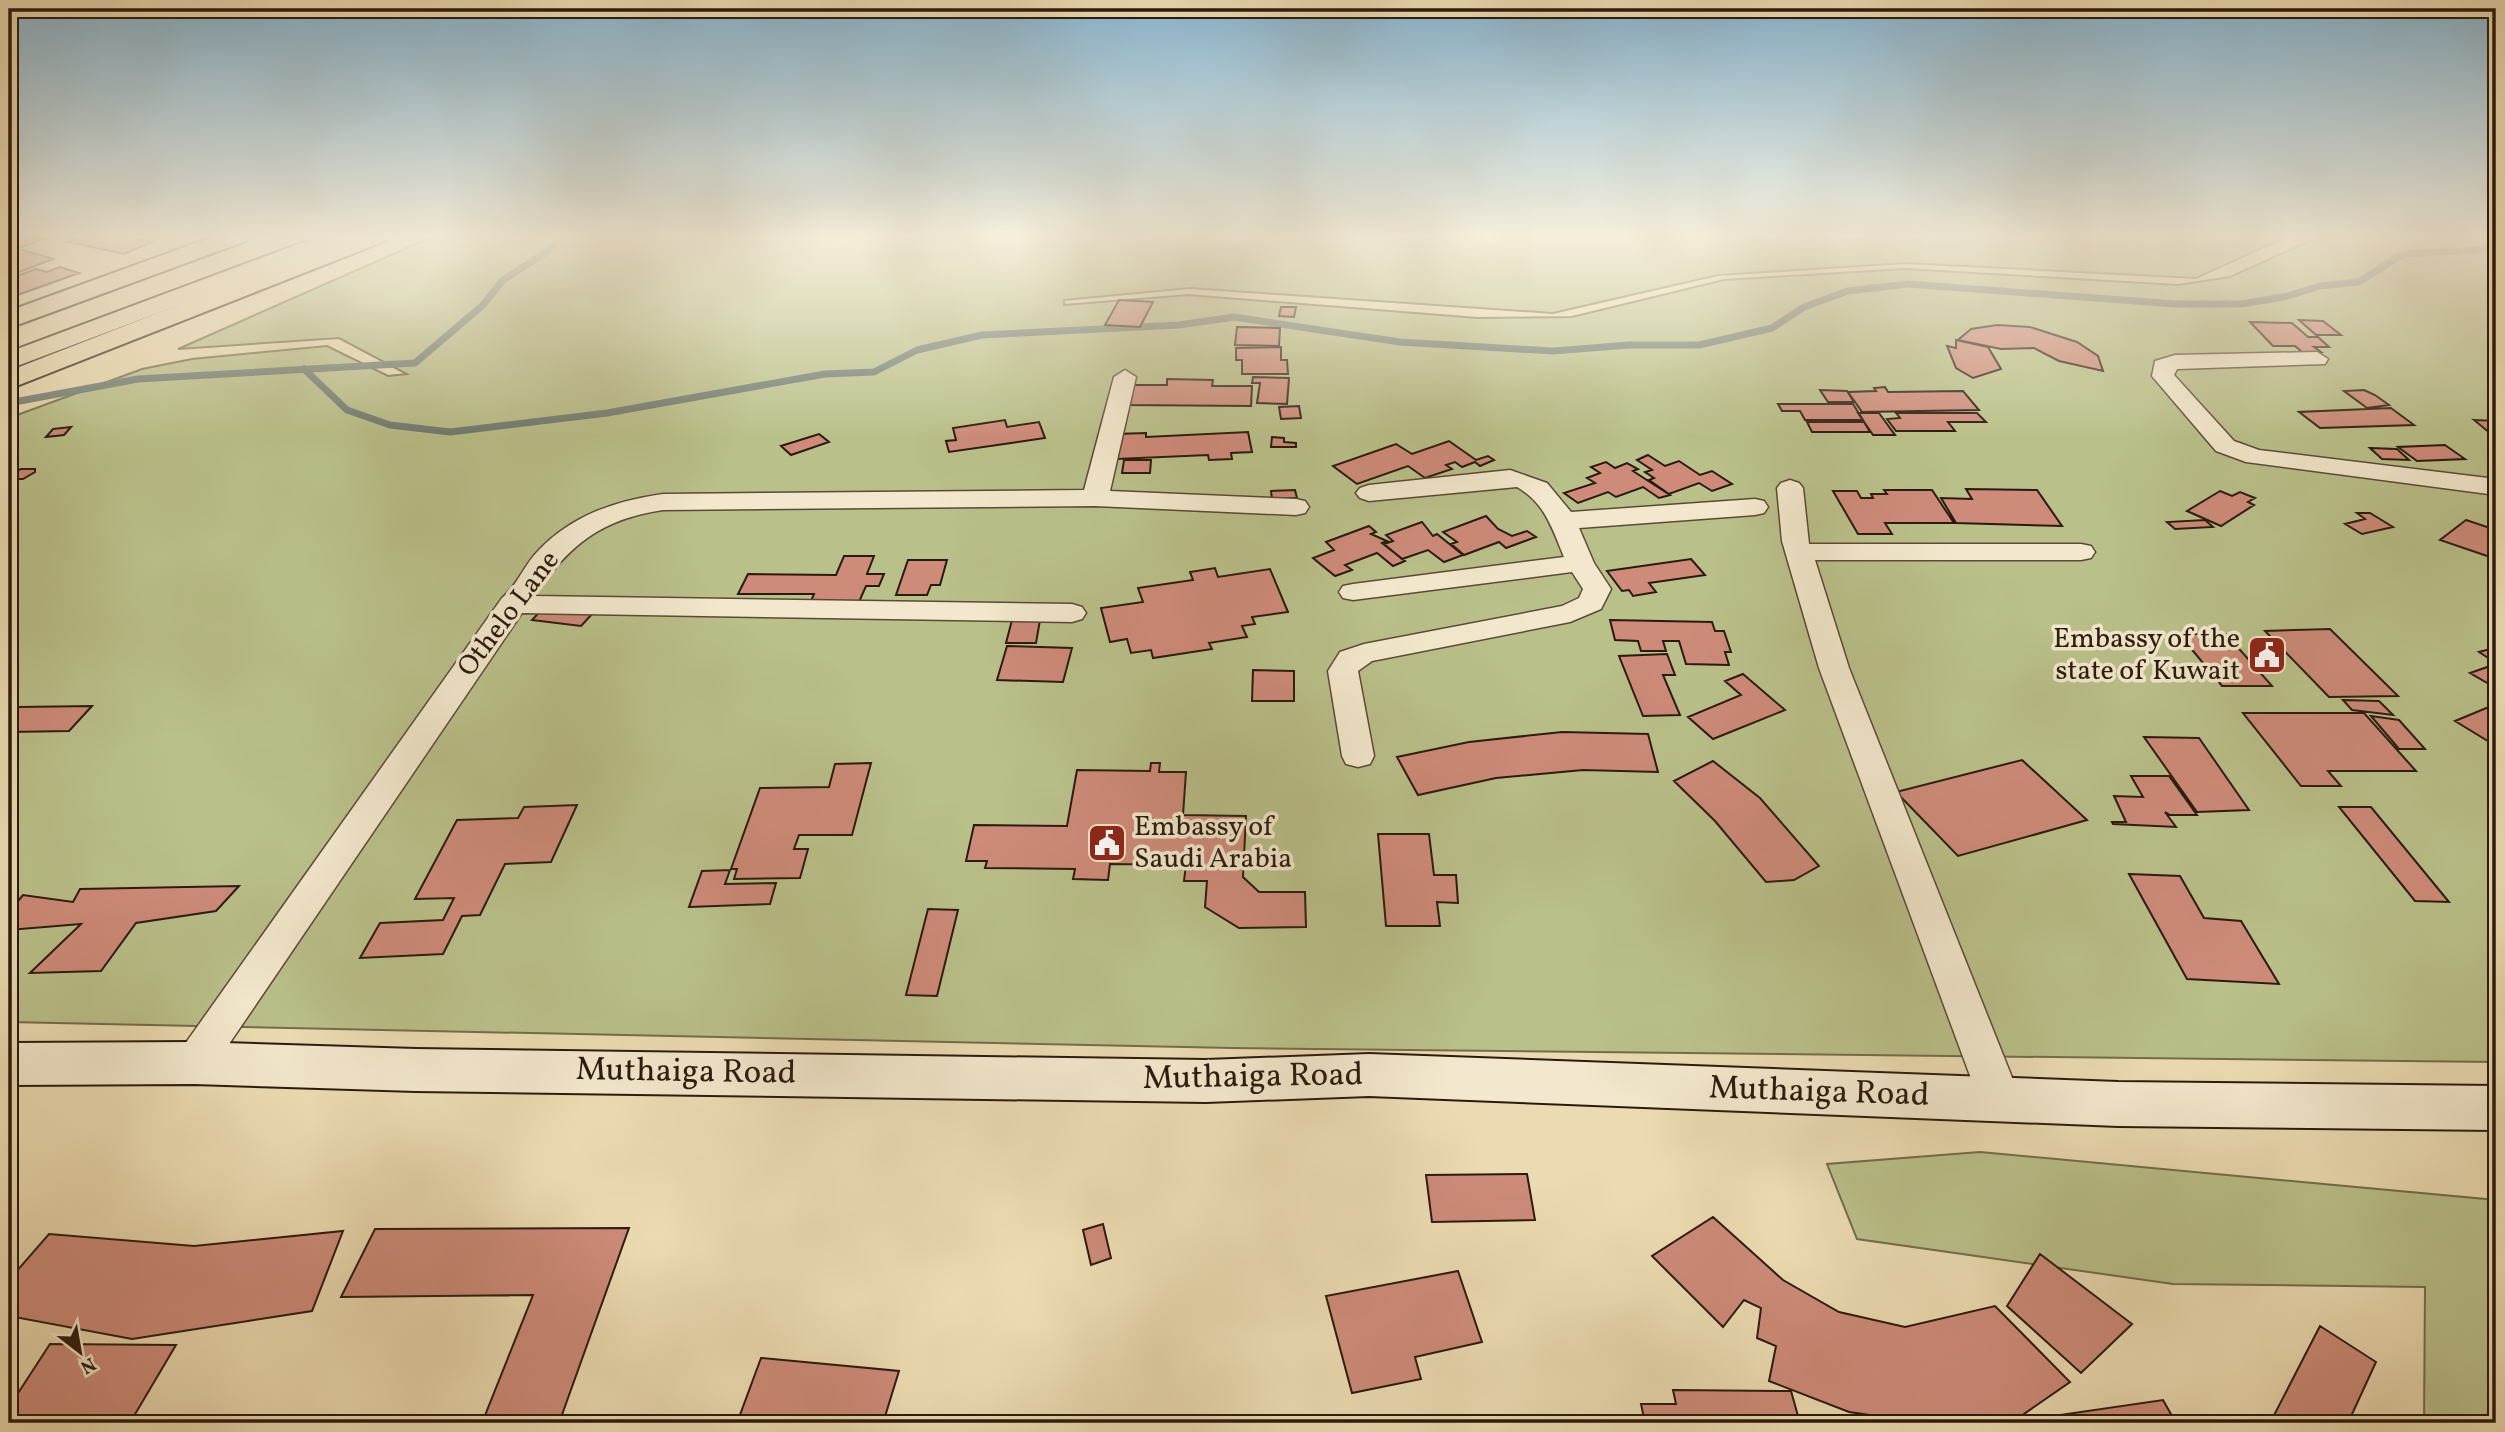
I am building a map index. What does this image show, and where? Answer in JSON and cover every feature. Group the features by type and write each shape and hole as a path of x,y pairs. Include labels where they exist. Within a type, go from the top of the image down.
{"main road":[{"path":"9,320 56,303"},
{"path":"9,340 106,303"},
{"path":"9,361 164,303"},
{"path":"9,381 207,303"},
{"name":"Muthaiga Road","path":"9,1064 194,1063 416,1070 1206,1081 1369,1075 2000,1100 2496,1108"}],"street":[{"path":"2317,359 2175,362 2163,366 2163,376 2225,446 2255,457 2496,487"},
{"path":"1095,498 1125,377"},
{"path":"1358,757 1343,671 1351,659 1364,653 1570,613 1591,603 1597,589 1580,563 1548,495 1525,480 1510,478 1369,493"},
{"path":"1790,488 1799,552 1834,668 2000,1100"},
{"name":"Othelo Lane","path":"194,1063 546,558 569,536 622,507 663,502 1095,498 1296,507"},
{"path":"1561,522 1755,507"},
{"path":"1799,552 2081,552"},
{"path":"1353,592 1580,563"},
{"path":"512,604 1072,613"}],"green space":[{"path":"283,303 1064,303 1064,305 1287,303 1478,318 1572,317 1630,303 2496,303 2496,1062 1232,1048 9,1022 9,418 142,369 192,359 327,346 388,376 407,374 339,338 178,349"},
{"path":"1405,303 1597,303 1553,313"},
{"path":"1980,1152 2496,1200 2496,1423 2424,1423 2425,1287 2173,1284 1857,1239 1827,1164"}],"building":[{"path":"1117,303 1153,303 1140,327 1105,325"},
{"path":"1281,307 1296,307 1294,317 1279,316"},
{"path":"2299,320 2323,321 2341,335 2316,335"},
{"path":"2250,322 2292,323 2308,337 2318,337 2329,347 2314,347 2321,352 2302,352 2295,346 2273,346"},
{"path":"1997,325 2030,327 2077,342 2098,356 2103,371 2059,361 2034,348 2001,349 1958,340 1971,329"},
{"path":"1237,327 1280,328 1279,346 1235,345"},
{"path":"1956,340 1988,347 2001,369 1973,378 1956,368 1947,346 1956,348"},
{"path":"1281,347 1281,360 1287,360 1288,374 1242,374 1242,360 1236,360 1236,348"},
{"path":"1253,377 1289,378 1287,404 1257,403 1260,383 1252,383"},
{"path":"1167,379 1213,380 1212,386 1252,386 1251,406 1126,405 1129,385 1167,385"},
{"path":"1885,387 1888,392 1963,391 1979,410 1862,412 1848,392 1876,391 1874,388"},
{"path":"1820,390 1847,391 1854,402 1828,402"},
{"path":"2364,390 2389,405 2367,408 2344,391"},
{"path":"1778,404 1853,404 1863,420 1805,420 1800,411 1782,411"},
{"path":"1299,406 1301,418 1281,419 1279,407"},
{"path":"2391,408 2414,425 2320,428 2299,412"},
{"path":"1858,413 1879,413 1895,435 1873,435"},
{"path":"1896,413 1977,413 1986,422 1948,422 1955,431 1896,431 1887,419 1900,418"},
{"path":"1005,420 1007,427 1039,422 1045,438 949,452 946,441 956,440 953,428"},
{"path":"2474,420 2496,421 2496,438"},
{"path":"1807,422 1864,422 1870,432 1812,432"},
{"path":"71,427 64,435 46,437 53,429"},
{"path":"1248,432 1252,452 1231,453 1232,459 1209,460 1208,455 1116,459 1115,434 1146,433 1146,437"},
{"path":"819,434 829,442 791,455 781,446"},
{"path":"1272,437 1296,443 1296,447 1271,447"},
{"path":"1449,441 1476,460 1488,456 1494,460 1480,466 1475,462 1462,467 1455,462 1446,465 1452,469 1425,478 1408,466 1357,484 1333,466 1396,444 1412,454"},
{"path":"2445,445 2465,459 2417,461 2398,447"},
{"path":"2370,448 2397,449 2409,460 2382,459"},
{"path":"1648,455 1665,466 1679,461 1700,475 1712,471 1732,484 1712,491 1699,483 1669,494 1649,480 1654,478 1645,472 1652,470 1637,460"},
{"path":"1124,460 1151,460 1150,473 1122,473"},
{"path":"1606,462 1615,468 1627,463 1638,469 1633,471 1670,495 1659,498 1643,487 1616,497 1608,492 1578,503 1564,493 1595,483 1587,478 1600,473 1591,467"},
{"path":"35,469 35,472 23,479 9,479 13,472"},
{"path":"1966,489 2037,490 2062,526 1956,523 1941,498 1972,499"},
{"path":"1295,490 1297,498 1272,499 1271,491"},
{"path":"1884,490 1932,490 1954,523 1885,523 1892,534 1858,534 1833,491 1857,491 1861,498 1873,498 1871,494 1887,494"},
{"path":"2220,491 2232,496 2240,492 2255,498 2248,502 2254,505 2221,526 2187,511"},
{"path":"2357,513 2370,513 2393,527 2362,534 2345,524 2365,519"},
{"path":"1486,516 1498,529 1512,536 1527,531 1536,537 1506,548 1499,542 1464,555 1451,544 1457,542 1443,532"},
{"path":"2205,520 2213,527 2175,529 2167,522"},
{"path":"2466,520 2496,530 2496,559 2440,540"},
{"path":"1422,522 1433,536 1437,534 1463,555 1444,562 1428,550 1402,559 1384,544 1393,541 1386,535"},
{"path":"1369,526 1376,532 1371,534 1387,541 1382,543 1405,561 1393,566 1377,553 1345,565 1352,570 1335,576 1313,558 1334,550 1326,542"},
{"path":"844,556 874,556 867,574 884,574 879,586 866,586 859,602 811,601 814,594 738,594 748,574 836,575"},
{"path":"1691,559 1705,575 1649,583 1656,592 1633,596 1629,590 1622,591 1607,571"},
{"path":"908,560 947,560 940,585 931,585 927,595 896,595"},
{"path":"1215,568 1218,577 1270,569 1288,612 1252,617 1255,624 1242,626 1247,637 1209,643 1212,649 1153,658 1151,650 1131,653 1127,639 1110,642 1101,608 1143,602 1138,588 1193,580 1190,572"},
{"path":"546,605 595,611 581,626 532,620"},
{"path":"1012,620 1040,620 1036,643 1006,643"},
{"path":"1610,620 1712,622 1715,631 1724,631 1731,652 1725,652 1729,665 1686,664 1679,641 1663,641 1666,651 1641,651 1638,641 1615,640"},
{"path":"2330,629 2398,696 2329,697 2265,631"},
{"path":"2179,634 2226,634 2272,686 2222,686"},
{"path":"1007,646 1072,648 1063,682 997,680"},
{"path":"2490,649 2496,652 2496,663 2479,652"},
{"path":"1667,654 1675,675 1663,675 1680,715 1643,716 1619,656"},
{"path":"2496,664 2496,688 2470,673"},
{"path":"1253,670 1294,671 1294,701 1252,701"},
{"path":"1743,674 1785,710 1713,739 1688,717 1741,695 1725,681"},
{"path":"2343,700 2379,701 2393,715 2352,710"},
{"path":"2496,704 2496,746 2455,721"},
{"path":"92,706 69,731 9,732 9,717 18,707"},
{"path":"2243,713 2364,713 2416,771 2328,771 2341,786 2301,786"},
{"path":"2371,716 2399,720 2425,749 2399,749"},
{"path":"1562,732 1648,734 1658,772 1583,770 1496,778 1418,795 1397,757 1469,742"},
{"path":"2144,737 2199,738 2249,810 2197,812"},
{"path":"2022,760 2087,820 1958,856 1896,792"},
{"path":"1713,761 1760,798 1819,866 1794,880 1766,882 1715,821 1674,781"},
{"path":"871,763 852,835 799,835 794,849 808,849 800,878 734,879 737,869 731,869 760,788 829,787 835,764"},
{"name":"Embassy of Saudi Arabia","path":"1151,763 1160,763 1159,772 1186,772 1183,815 1246,816 1243,877 1259,892 1305,892 1306,927 1239,928 1205,907 1207,881 1184,881 1186,865 1110,864 1108,880 1073,879 1075,869 985,868 987,861 966,861 974,825 1067,826 1077,770 1150,771"},
{"path":"2131,776 2169,776 2197,815 2170,815 2165,812 2176,827 2113,824 2112,822 2126,822 2114,796 2143,797"},
{"path":"577,805 551,862 505,864 480,915 462,916 443,954 360,958 380,923 443,920 454,898 415,899 457,820 518,818 524,807"},
{"path":"2339,807 2371,807 2449,902 2415,901"},
{"path":"1378,834 1429,834 1434,875 1456,875 1458,903 1437,902 1440,926 1386,926"},
{"path":"730,870 725,884 776,883 770,904 689,907 702,871"},
{"path":"2129,874 2180,876 2204,918 2241,921 2279,984 2187,979"},
{"path":"239,886 216,911 136,923 101,971 30,973 81,924 9,930 9,912 23,895 73,902 80,889"},
{"path":"928,909 958,910 937,996 906,995"},
{"path":"1527,1174 1535,1220 1432,1222 1426,1175"},
{"path":"1713,1217 1783,1280 1839,1312 1905,1327 1995,1306 2070,1382 2011,1423 1924,1423 1849,1412 1769,1381 1776,1346 1757,1338 1761,1308 1744,1300 1723,1327 1652,1256"},
{"path":"1103,1224 1111,1258 1091,1265 1083,1230"},
{"path":"629,1228 559,1423 482,1423 533,1295 341,1297 375,1229"},
{"path":"343,1231 312,1311 132,1339 9,1316 9,1280 49,1234 194,1246"},
{"path":"2040,1254 2132,1324 2081,1373 2007,1306"},
{"path":"1458,1271 1482,1342 1415,1357 1421,1379 1352,1393 1326,1296"},
{"path":"2320,1326 2376,1362 2348,1423 2270,1423"},
{"path":"50,1344 176,1345 131,1421 9,1421 9,1407"},
{"path":"761,1358 899,1371 883,1423 737,1423"},
{"path":"1673,1390 1791,1391 1800,1423 1645,1423 1641,1404 1676,1404"},
{"path":"2163,1400 2176,1423 2064,1423 2060,1415"}],"waterway":[{"path":"304,369 415,363 485,303"},
{"path":"304,369 347,410 390,425 450,432 607,413 825,374 874,372 917,350 982,335 1179,325 1234,317 1400,342 1553,351 1629,345 1699,345 1772,328 1804,307 1815,303"},
{"path":"2160,303 2248,303"},
{"path":"9,403 138,379 304,369"}],"place":[{"name":"Embassy of the state of Kuwait","path":"2267,655"},
{"name":"Embassy of Saudi Arabia","path":"1107,843"}]}
